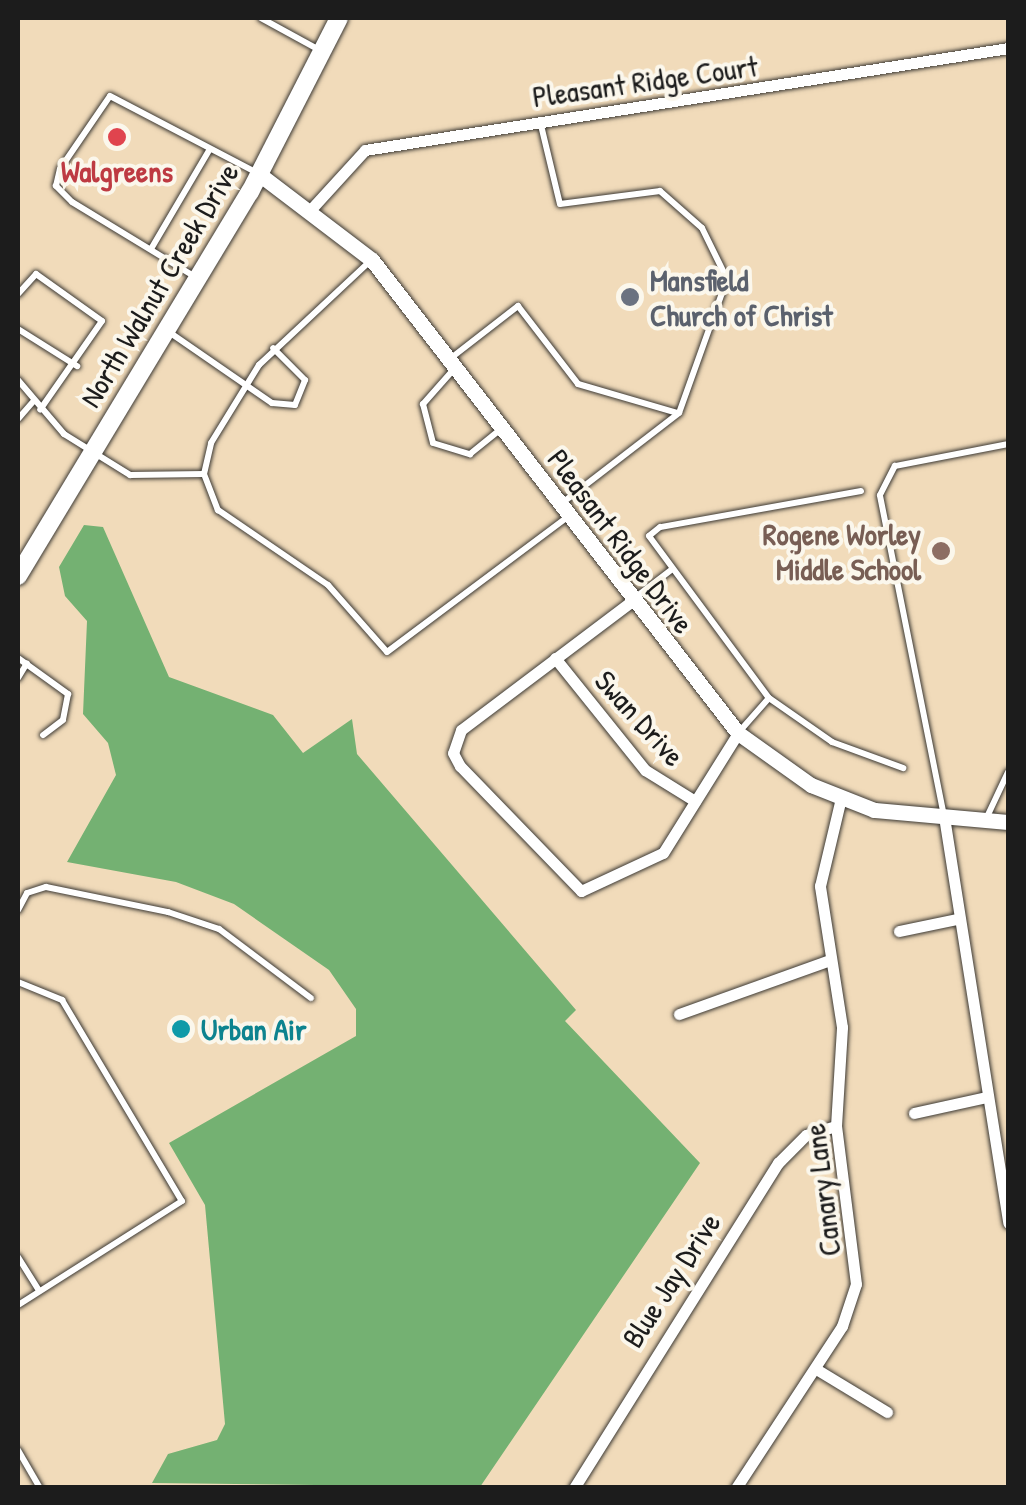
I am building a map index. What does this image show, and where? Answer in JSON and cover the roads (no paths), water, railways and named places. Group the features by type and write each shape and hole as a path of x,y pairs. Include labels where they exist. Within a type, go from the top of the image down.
{"main road":[{"name":"North Walnut Creek Drive","path":"18,576 258,174 339,18"}],"street":[{"name":"Pleasant Ridge Court","path":"314,207 365,150 1008,48"},
{"name":"Pleasant Ridge Drive","path":"258,174 314,207 372,260 566,509 632,601 738,733 841,798 945,822 1008,822"},
{"path":"632,601 461,730 453,753 567,885 582,891 652,863 738,733"},
{"name":"Swan Drive","path":"555,658 645,770 695,801"},
{"name":"Canary Lane","path":"736,1488 816,1368 856,1284 836,1126 843,1039 820,886 841,798"},
{"path":"945,822 957,919 1008,1223"},
{"path":"899,931 957,919"},
{"path":"679,1014 830,960"},
{"path":"914,1113 986,1097"},
{"name":"Blue Jay Drive","path":"574,1488 778,1163 806,1135 836,1126"},
{"path":"816,1368 887,1412"}],"lane":[{"path":"263,18 322,51"},
{"path":"198,278 72,202 56,186 60,169 110,96 258,174"},
{"path":"372,260 273,348 245,382 204,474 218,510 328,585 387,652 680,414 727,279 721,256 660,191 560,204 540,121"},
{"path":"151,250 210,150"},
{"path":"18,294 36,274 93,310 102,321 77,366 40,410"},
{"path":"501,429 470,454 432,443 423,404 452,364 518,306 578,384 680,414"},
{"path":"164,329 285,407 302,398 300,371 273,348"},
{"path":"18,330 77,366"},
{"path":"18,380 40,410 91,454 138,478 204,474"},
{"path":"18,419 33,402"},
{"path":"945,822 880,496 894,466 1008,444"},
{"path":"860,491 660,526 651,544 769,698 832,742 903,768"},
{"path":"632,601 671,570"},
{"path":"18,658 71,704 43,735"},
{"path":"18,678 27,663"},
{"path":"738,733 769,698"},
{"path":"986,824 1008,772"},
{"path":"18,910 27,893 46,886 168,912 219,930 311,998"},
{"path":"18,982 62,1000 182,1201 18,1305"},
{"path":"18,1258 39,1292"},
{"path":"18,1450 40,1488"}],"place":[{"name":"Walgreens","path":"117,137"},
{"name":"Mansfield Church of Christ","path":"630,297"},
{"name":"Rogene Worley Middle School","path":"941,551"},
{"name":"Urban Air","path":"181,1029"}]}
